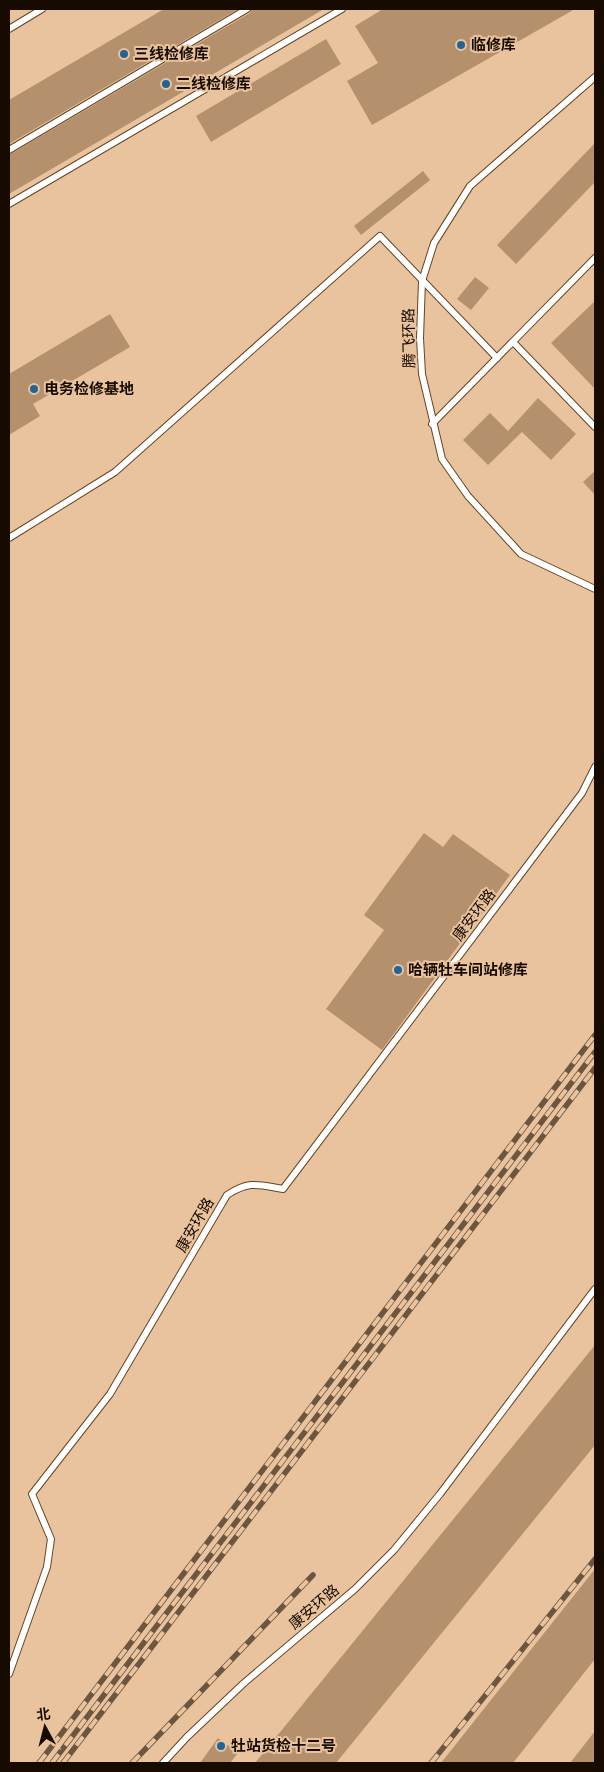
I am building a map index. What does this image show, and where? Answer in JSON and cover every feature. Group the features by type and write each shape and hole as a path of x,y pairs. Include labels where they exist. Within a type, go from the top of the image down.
{"lane":[{"path":"9,29 42,9"},
{"path":"9,150 247,9"},
{"path":"9,204 342,9"},
{"name":"腾飞环路","path":"595,77 470,186 434,242 422,281 420,338 422,374 432,424 442,459 468,496 521,554 595,589"},
{"path":"9,538 115,472 380,236 497,358"},
{"path":"432,424 595,258"},
{"path":"513,342 595,427"},
{"name":"康安环路","path":"9,1674 46,1567 51,1539 32,1494 110,1394 228,1195 238,1188 252,1184 283,1189 582,794 595,768"},
{"name":"康安环路","path":"163,1763 187,1737 244,1683 355,1589 394,1550 595,1290"}],"building":[{"name":"三线检修库","path":"164,9 238,9 9,144 9,100"},
{"name":"二线检修库","path":"252,9 324,9 9,194 9,155 250,13"},
{"name":"临修库","path":"383,9 575,9 372,125 347,81 378,63 355,26"},
{"path":"326,39 341,64 211,142 196,116"},
{"path":"595,143 595,182 516,264 497,245"},
{"path":"423,171 430,180 361,235 354,226"},
{"path":"475,277 489,288 471,310 457,299"},
{"path":"595,301 595,389 551,343"},
{"name":"电务检修基地","path":"110,314 130,347 33,404 40,416 9,435 9,374"},
{"path":"538,398 576,434 551,460 522,432 488,465 463,440 490,413 508,431"},
{"path":"595,471 595,495 583,482"},
{"name":"哈辆牡车间站修库","path":"424,833 443,847 453,834 510,875 382,1050 326,1009 384,930 364,915"},
{"path":"595,1345 595,1445 336,1763 255,1763"},
{"path":"595,1569 595,1659 513,1763 441,1763"},
{"path":"595,1731 595,1763 570,1763"},
{"name":"牡站货检十二号","path":"218,1738 238,1753 230,1763 200,1763"}],"railway":[{"path":"39,1763 595,1035"},
{"path":"52,1763 595,1052"},
{"path":"63,1763 595,1068"},
{"path":"431,1763 595,1559"},
{"path":"132,1763 313,1575"}],"place":[{"name":"临修库","path":"461,45"},
{"name":"三线检修库","path":"124,54"},
{"name":"二线检修库","path":"166,84"},
{"name":"电务检修基地","path":"34,389"},
{"name":"哈辆牡车间站修库","path":"398,970"},
{"name":"牡站货检十二号","path":"221,1746"}]}
